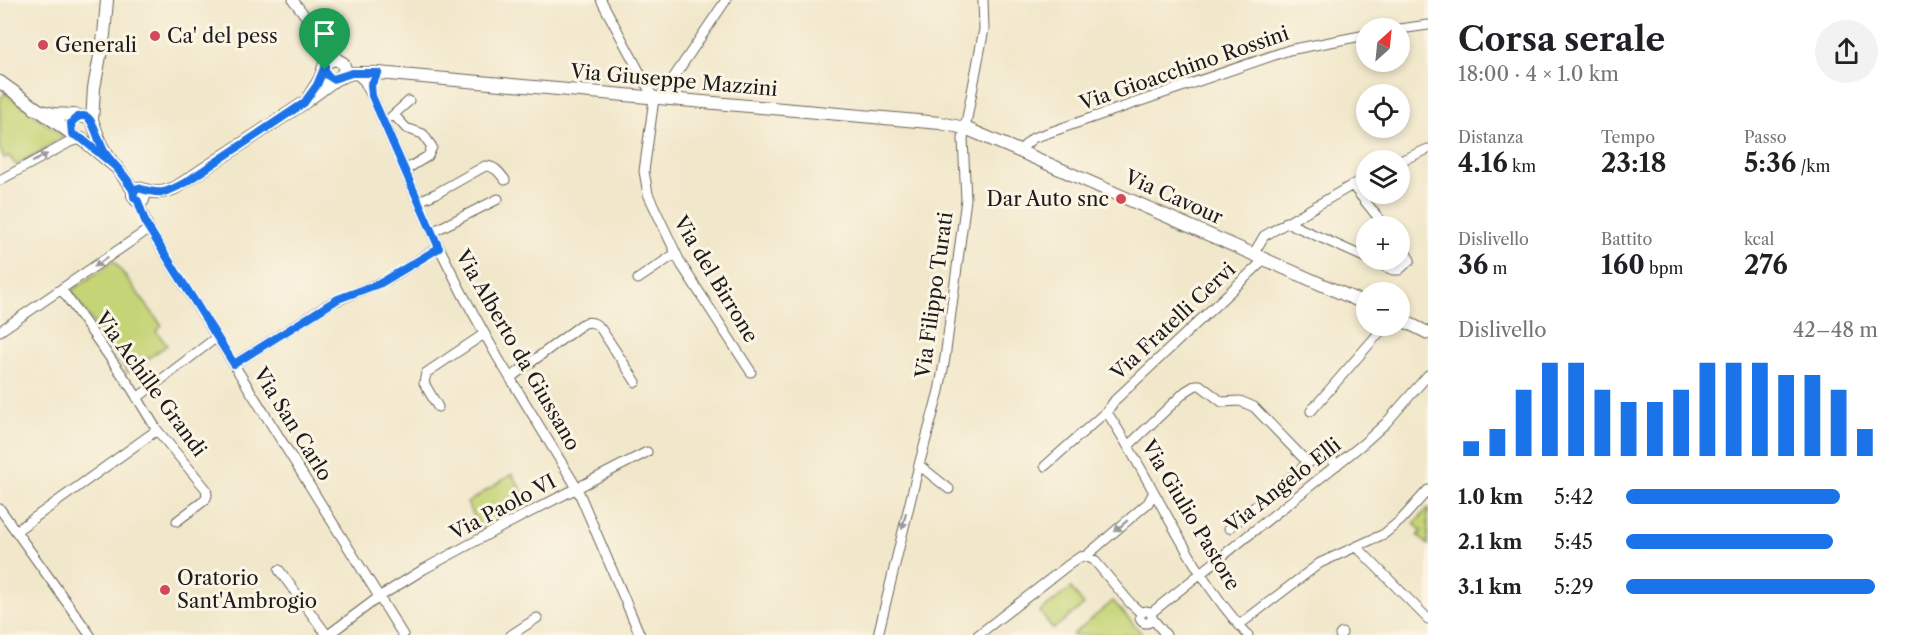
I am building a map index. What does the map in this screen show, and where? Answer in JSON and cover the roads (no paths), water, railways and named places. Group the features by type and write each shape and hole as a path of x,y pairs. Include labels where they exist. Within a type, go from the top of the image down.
{"street":[{"path":"0,180 77,137 91,135 84,119 94,88 105,35 107,0"},
{"path":"0,82 113,164 139,195 159,193 175,188 339,78 345,69 341,61 293,0"},
{"path":"601,0 657,99 726,0"},
{"name":"Via Filippo Turati","path":"878,635 939,391 945,358 966,199 963,149 965,128 984,28 983,0"},
{"path":"1410,28 1428,25"},
{"path":"315,30 327,75 329,78 339,78"},
{"name":"Via Gioacchino Rossini","path":"1019,151 1033,138 1289,50 1356,37"},
{"path":"304,103 317,85 325,65 332,59 341,61"},
{"name":"Via Giuseppe Mazzini","path":"341,61 374,74"},
{"name":"Via Giuseppe Mazzini","path":"339,78 355,73 374,74 930,122 965,128"},
{"name":"Via Alberto da Giussano","path":"355,73 364,81 372,96 439,248 484,334 577,488 640,635"},
{"name":"Via Alberto da Giussano","path":"372,96 371,87 374,74"},
{"name":"Via del Birrone","path":"657,99 645,163 644,181 648,194 675,254 751,372"},
{"path":"385,123 409,101"},
{"path":"35,109 84,119 113,164"},
{"path":"394,115 406,128 423,134 432,147 426,157 405,170"},
{"path":"77,137 71,123 84,119"},
{"name":"Via Cavour","path":"965,128 1356,300"},
{"path":"1410,157 1428,149"},
{"path":"419,201 485,166 491,166 497,170 505,180"},
{"name":"Via Fratelli Cervi","path":"1045,466 1108,410 1259,256 1264,236 1356,183"},
{"path":"1352,185 1377,216"},
{"name":"Via San Carlo","path":"139,195 149,229 403,635"},
{"path":"432,232 498,199"},
{"path":"1286,222 1356,254"},
{"path":"0,331 149,229"},
{"path":"234,364 338,299 381,283 439,248"},
{"path":"638,279 675,254"},
{"name":"Via Achille Grandi","path":"62,290 157,430 207,491 205,500 177,521"},
{"path":"510,378 581,325 589,322 595,323 601,329 636,382"},
{"path":"1410,324 1428,333"},
{"path":"438,407 423,383 426,373 484,334"},
{"path":"1311,411 1376,336"},
{"path":"137,398 217,337"},
{"name":"Via Angelo Elli","path":"1148,617 1364,443 1386,423 1428,375"},
{"path":"1128,446 1186,391 1200,385 1222,402 1240,401 1254,407 1308,463"},
{"name":"Via Giulio Pastore","path":"1108,410 1108,414 1201,572 1248,635"},
{"path":"16,531 157,430"},
{"name":"Via Paolo VI","path":"327,635 379,597 424,569 647,452"},
{"path":"1229,528 1308,463 1323,454 1337,465"},
{"path":"919,465 949,489"},
{"path":"1239,625 1320,563 1388,531 1428,490"},
{"path":"978,635 1067,566 1080,557 1086,556 1148,503 1154,494"},
{"path":"0,509 90,635"},
{"path":"1356,547 1428,619"},
{"path":"1086,556 1094,560 1131,604 1166,635"},
{"path":"279,570 327,635"},
{"path":"1148,617 1159,635"},
{"path":"511,635 537,618"}],"place":[{"name":"Ca' del pess","path":"155,36"},
{"name":"Generali","path":"43,45"},
{"name":"Dar Auto snc","path":"1121,199"},
{"name":"Oratorio Sant'Ambrogio","path":"165,590"}]}
